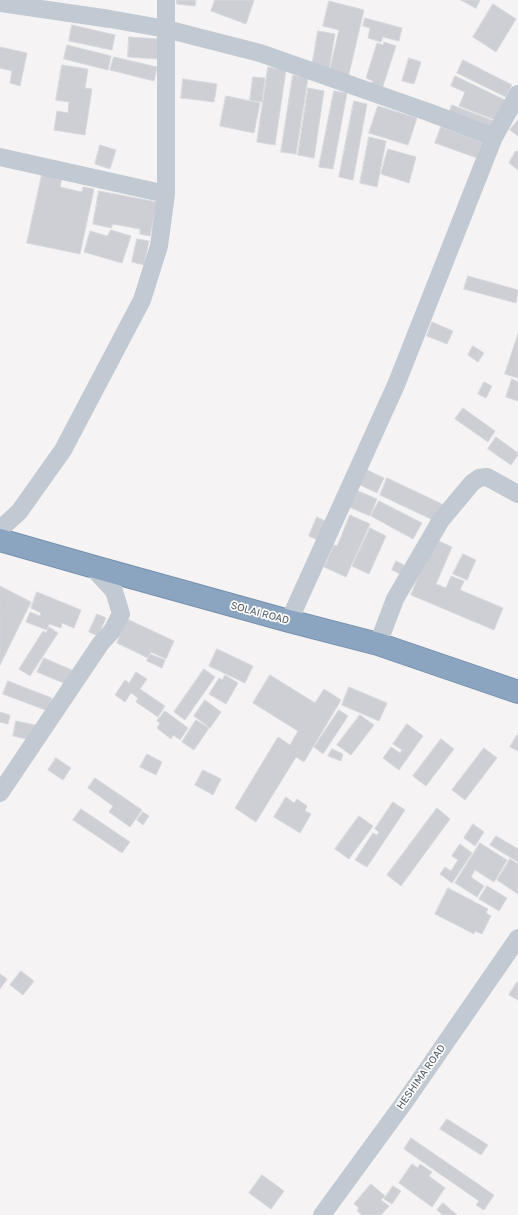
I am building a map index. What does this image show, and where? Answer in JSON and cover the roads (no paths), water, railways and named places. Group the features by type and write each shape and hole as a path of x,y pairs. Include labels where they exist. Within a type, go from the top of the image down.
{"highway":[{"name":"SOLAI ROAD","path":"0,540 289,621 378,644 518,692"}],"street":[{"path":"0,530 19,512 63,450 142,300 159,246 166,194 166,0"},
{"path":"0,3 110,19 166,29 260,53 428,112 494,137"},
{"path":"289,621 396,385 494,137 518,94"},
{"path":"0,157 166,194"},
{"path":"378,644 395,599 441,520 472,483 479,478 487,477 518,494"},
{"path":"0,793 101,643 112,631 120,614 114,591 91,566"},
{"name":"HESHIMA ROAD","path":"322,1215 406,1100 518,938"}]}
